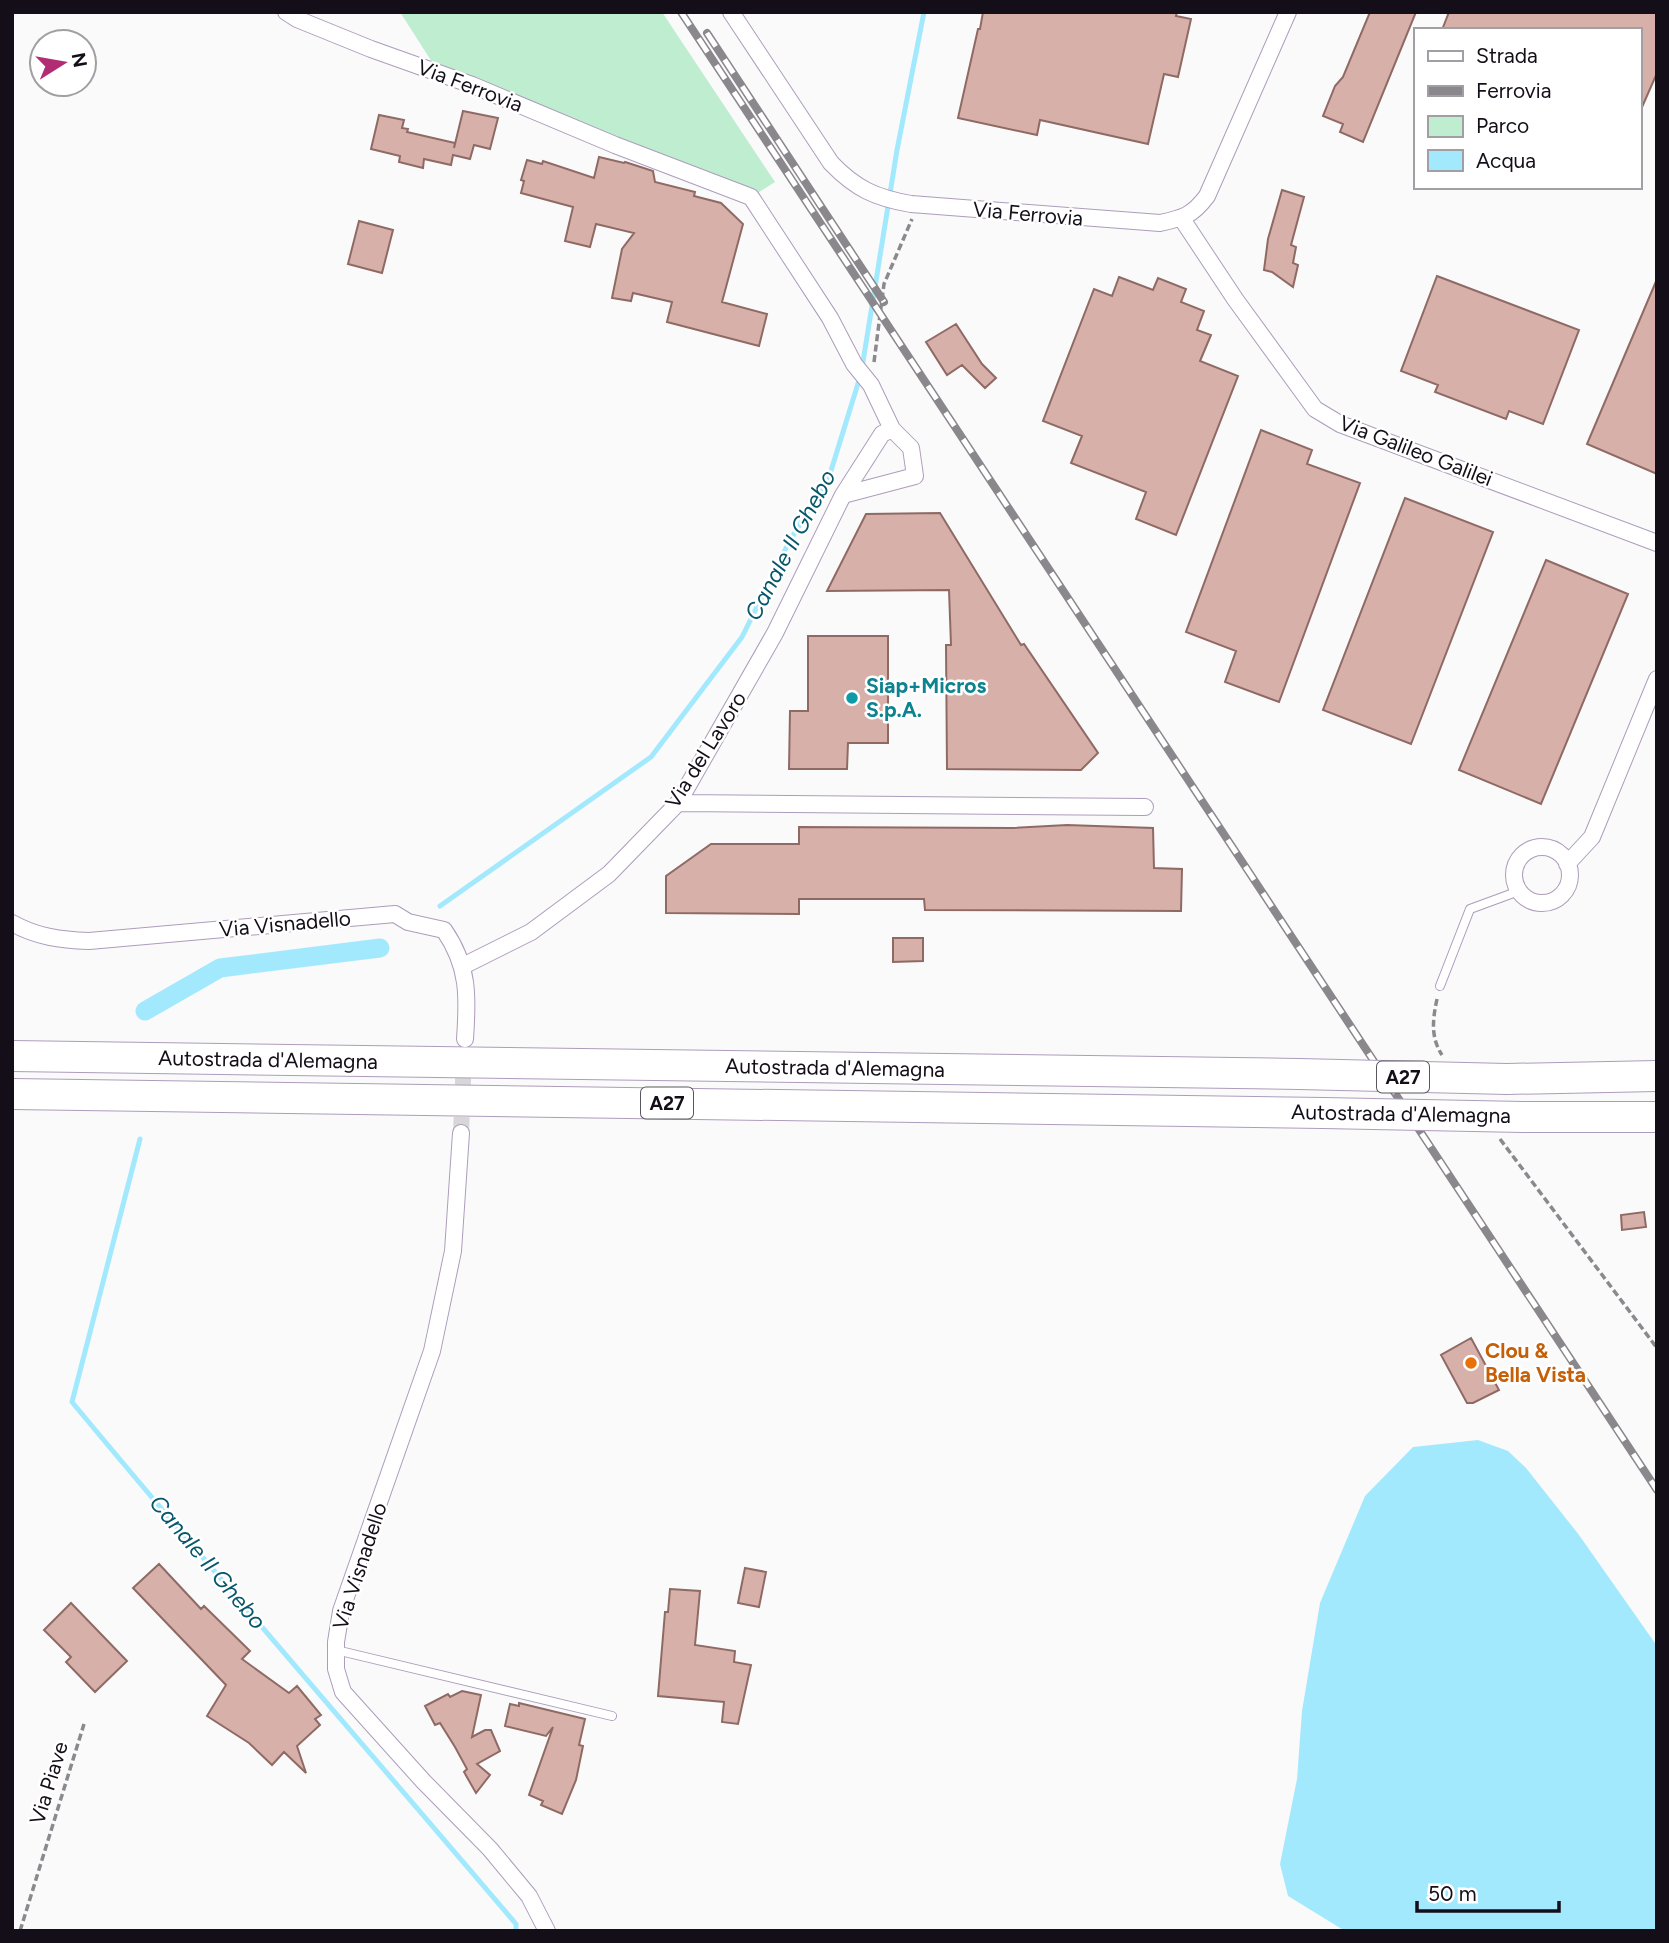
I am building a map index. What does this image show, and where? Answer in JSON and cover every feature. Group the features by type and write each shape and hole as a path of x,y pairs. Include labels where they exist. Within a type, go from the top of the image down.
{"highway":[{"name":"Autostrada d'Alemagna","path":"12,1056 1507,1079 1657,1076"},
{"name":"Autostrada d'Alemagna","path":"12,1094 1657,1117"}],"street":[{"name":"Via Ferrovia","path":"286,12 349,40 472,85 615,145 751,197 830,318 854,364 871,385 892,429"},
{"name":"Via Ferrovia","path":"731,12 831,163 844,177 876,197 905,203 1121,221 1160,223 1182,219"},
{"path":"1182,219 1196,210 1207,196 1288,12"},
{"name":"Via Galileo Galilei","path":"1182,219 1235,299 1315,409 1340,424 1657,543"},
{"path":"843,495 915,476 911,448 892,429"},
{"name":"Via del Lavoro","path":"463,966 531,932 609,874 678,803 775,633 843,495 882,434 892,429"},
{"path":"1567,864 1592,836 1657,678"},
{"path":"678,803 1145,807"},
{"path":"1546,848 1555,850 1567,864 1569,882 1565,891 1551,902 1533,902 1519,891 1515,883 1516,864 1528,851 1546,848"},
{"name":"Via Visnadello","path":"12,923 57,940 89,941 395,914 408,922 444,930 453,943 463,966 468,1001 465,1039"},
{"name":"Via Visnadello","path":"461,1133 453,1251 432,1350 341,1611 336,1669 343,1692 424,1782 490,1849 529,1896 547,1931"}],"lane":[{"path":"1440,986 1470,909 1519,891"},
{"path":"336,1650 612,1716"}],"path":[{"path":"876,332 884,284 912,223 905,203"},
{"path":"1440,986 1432,1022 1438,1049 1446,1060"},
{"path":"1497,1135 1657,1348"},
{"name":"Via Piave","path":"20,1931 84,1724"}],"green space":[{"path":"400,12 662,12 775,182 751,197 439,73"}],"water":[{"path":"1478,1440 1508,1451 1526,1468 1579,1535 1657,1646 1657,1931 1345,1931 1288,1896 1280,1864 1297,1779 1302,1711 1320,1603 1365,1496 1413,1447"}],"building":[{"path":"983,12 1177,12 1176,16 1191,19 1178,77 1164,74 1148,144 1040,120 1037,135 958,118"},
{"path":"1370,12 1416,12 1363,142 1340,132 1343,124 1323,116 1335,86 1343,77"},
{"path":"1449,12 1657,12 1657,73 1641,109 1641,28 1443,28"},
{"path":"463,111 498,118 490,149 474,145 470,159 453,155 451,165 424,159 423,168 399,162 400,156 371,149 379,115 404,120 402,128 408,129 407,132 455,143 454,148"},
{"path":"599,157 653,171 655,182 695,192 694,196 721,203 743,224 722,302 767,314 759,346 667,322 672,302 633,293 631,301 612,298 622,249 634,233 596,224 590,247 565,241 573,207 521,193 524,181 521,180 527,160 542,164 543,161 594,178"},
{"path":"1282,190 1304,197 1291,245 1296,247 1293,263 1298,265 1293,287 1272,272 1264,270 1268,239"},
{"path":"359,221 393,230 382,273 348,264"},
{"path":"1437,276 1579,330 1543,424 1509,411 1506,419 1435,392 1438,385 1401,371"},
{"path":"1119,277 1153,290 1158,278 1186,289 1181,302 1204,311 1197,330 1211,335 1200,361 1238,376 1176,535 1136,519 1146,492 1071,463 1082,436 1043,421 1094,289 1112,296"},
{"path":"1657,279 1657,474 1587,444"},
{"path":"956,324 982,364 996,378 985,388 962,365 947,375 926,342"},
{"path":"1261,430 1312,450 1307,464 1360,483 1279,702 1225,682 1236,651 1186,632"},
{"path":"1405,498 1493,532 1411,744 1323,710"},
{"path":"940,513 1021,645 1024,644 1098,753 1081,770 947,769 946,645 951,645 949,590 827,591 866,514"},
{"path":"1546,560 1628,594 1541,804 1459,770"},
{"name":"Siap+Micros S.p.A.","path":"808,636 888,636 888,743 848,743 847,769 789,769 790,711 808,711"},
{"path":"1067,825 1153,828 1154,868 1182,869 1181,911 925,910 924,899 799,899 799,914 666,913 666,876 711,844 799,844 799,827 1013,828"},
{"path":"893,938 923,938 923,961 893,962"},
{"path":"1644,1212 1646,1227 1622,1230 1621,1215"},
{"path":"1471,1338 1499,1390 1473,1403 1467,1403 1441,1355"},
{"path":"159,1564 201,1609 204,1606 250,1651 242,1659 289,1693 297,1686 321,1715 315,1719 320,1725 297,1746 306,1773 284,1752 272,1765 249,1743 207,1716 226,1685 133,1588"},
{"path":"745,1568 766,1572 759,1607 738,1603"},
{"path":"670,1589 700,1591 695,1645 735,1651 734,1662 751,1665 738,1724 722,1722 724,1702 658,1696 665,1612 668,1612"},
{"path":"71,1603 127,1661 95,1692 66,1662 71,1657 44,1630"},
{"path":"462,1691 481,1695 472,1737 491,1730 500,1751 477,1764 490,1775 476,1793 464,1772 467,1769 455,1747 440,1723 435,1725 425,1706 448,1694 450,1697"},
{"path":"519,1703 585,1719 579,1745 583,1746 576,1780 562,1814 541,1805 543,1801 529,1795 553,1727 546,1736 505,1726 510,1704 519,1706"}],"waterway":[{"name":"Canale Il Ghebo","path":"862,368 897,150 924,12"},
{"name":"Canale Il Ghebo","path":"440,906 651,757 742,637 788,544 830,474 860,377"},
{"name":"Canale Il Ghebo","path":"145,1011 220,968 380,948"},
{"name":"Canale Il Ghebo","path":"140,1139 72,1402 516,1924 516,1931"}],"tunnel":[{"path":"461,1133 464,1055"}],"railway":[{"path":"681,12 1657,1490"},
{"path":"707,33 884,302"}],"place":[{"name":"Siap+Micros S.p.A.","path":"852,698"},
{"name":"Clou & Bella Vista","path":"1471,1363"}]}
